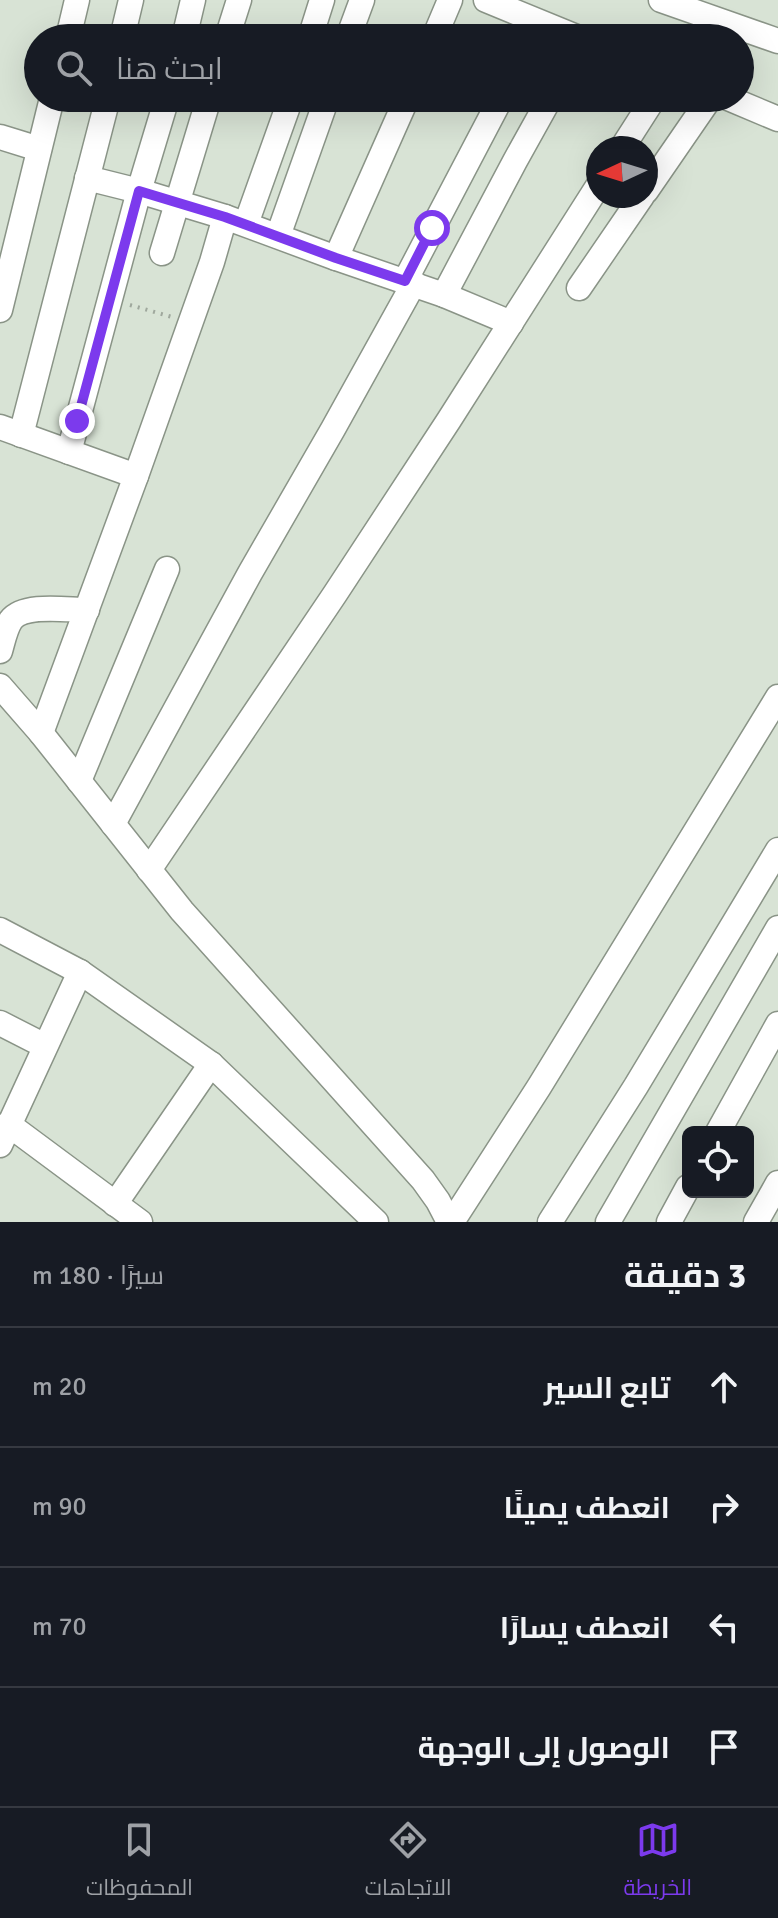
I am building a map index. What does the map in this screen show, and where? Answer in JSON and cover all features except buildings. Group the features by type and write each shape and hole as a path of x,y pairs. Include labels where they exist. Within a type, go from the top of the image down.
{"street":[{"path":"71,24 77,0"},
{"path":"125,24 131,0"},
{"path":"187,24 193,0"},
{"path":"231,24 239,0"},
{"path":"314,24 322,0"},
{"path":"353,24 362,0"},
{"path":"440,24 450,0"},
{"path":"486,0 527,24"},
{"path":"661,0 729,24"},
{"path":"754,33 778,41"},
{"path":"754,109 778,119"},
{"path":"0,310 48,112"},
{"path":"104,112 11,431 136,476"},
{"path":"69,452 163,112"},
{"path":"162,253 205,112"},
{"path":"41,733 212,262 235,220 285,112"},
{"path":"278,236 322,112"},
{"path":"336,258 401,112"},
{"path":"113,824 250,573 333,429 494,112"},
{"path":"444,295 542,112"},
{"path":"630,136 645,112"},
{"path":"658,174 700,112"},
{"path":"0,137 39,149"},
{"path":"87,178 235,220 444,295 511,323"},
{"path":"149,870 335,594 586,205"},
{"path":"579,288 634,208"},
{"path":"79,781 167,569"},
{"path":"0,651 7,627 13,617 23,611 87,610"},
{"path":"0,686 192,923 423,1180 450,1222 547,1073 778,697"},
{"path":"550,1222 778,850"},
{"path":"608,1222 778,928"},
{"path":"0,930 80,972 211,1064 376,1222"},
{"path":"80,972 4,1135 130,1216 211,1064"},
{"path":"0,1023 45,1046"},
{"path":"721,1126 778,1024"},
{"path":"756,1222 778,1183"},
{"path":"669,1222 682,1198"}],"route":[{"path":"77,421 139,191 225,217 405,281 432,228"}]}
